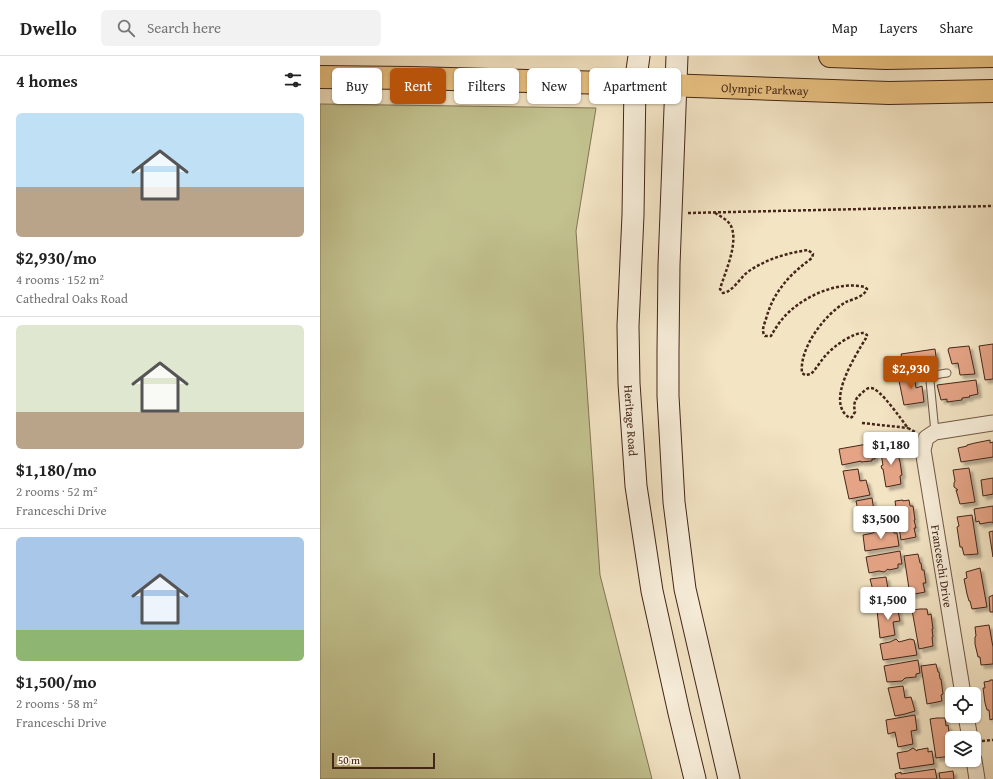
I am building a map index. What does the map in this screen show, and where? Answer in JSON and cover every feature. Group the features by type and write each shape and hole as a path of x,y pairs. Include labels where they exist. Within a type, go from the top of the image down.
{"main road":[{"name":"Heritage Road","path":"637,68 639,56"},
{"path":"677,56 677,68"},
{"path":"830,56 886,58 993,56"},
{"name":"Olympic Parkway","path":"320,77 589,83"},
{"name":"Olympic Parkway","path":"681,85 889,93 993,91"},
{"name":"Heritage Road","path":"635,104 633,215 628,326 629,383 636,486 652,591 695,779"},
{"path":"675,104 668,311 668,388 674,502 685,589 729,779"}],"street":[{"path":"931,435 993,422"},
{"name":"Franceschi Drive","path":"931,435 923,450 962,687"},
{"path":"975,767 977,779"}],"lane":[{"path":"931,435 930,380 937,374 947,373"}],"path":[{"path":"672,213 993,206"},
{"path":"715,213 728,222 732,232 733,244 720,289 723,293 730,290 748,272 771,259 808,250 813,254 812,258 788,277 778,291 767,314 763,330 766,336 771,336 790,311 800,303 816,294 836,288 859,286 866,288 867,290 864,294 832,312 822,322 814,334 806,351 802,374 811,374 827,353 855,334 864,333 866,338 854,358 843,383 839,400 841,408 845,415 850,418 852,417 855,412 854,405 856,398 865,390 873,388 880,392 908,428"},
{"path":"862,423 908,428 931,435"}],"green space":[{"path":"320,104 596,108 576,231 600,575 652,779 320,779"}],"building":[{"path":"993,344 993,379 985,380 979,346"},
{"path":"969,346 975,374 960,375 958,363 952,364 948,350 949,348"},
{"path":"935,349 937,364 904,370 901,354"},
{"path":"914,375 916,388 922,386 924,402 904,405 898,376"},
{"path":"976,380 978,394 962,398 962,400 947,402 947,399 941,400 937,385"},
{"path":"990,440 990,443 993,442 993,457 961,462 958,448"},
{"path":"873,443 875,459 872,459 872,461 861,461 842,465 839,449"},
{"path":"895,446 896,455 898,455 900,462 902,475 900,476 901,484 886,487 883,469 881,466 883,465 880,448"},
{"path":"969,468 975,502 960,504 956,490 958,490 954,487 955,481 953,470"},
{"path":"858,469 860,481 866,480 870,495 849,499 843,471"},
{"path":"993,478 993,494 983,496 981,480"},
{"path":"872,498 874,511 880,510 883,525 863,528 861,515 859,515 856,501"},
{"path":"909,500 910,506 913,506 916,537 901,540 895,501"},
{"path":"993,506 993,523 980,524 979,521 976,522 974,509"},
{"path":"972,515 978,554 964,555 962,547 960,547 957,517"},
{"path":"878,530 882,533 893,530 894,533 897,533 899,546 865,551 863,535 873,533"},
{"path":"993,531 993,557 989,532"},
{"path":"900,551 902,564 898,564 898,568 888,569 884,572 879,571 869,573 866,557"},
{"path":"918,554 922,570 924,570 926,583 923,583 925,592 910,595 904,556"},
{"path":"980,568 987,607 972,609 964,579 967,578 966,572"},
{"path":"886,577 888,589 894,588 896,603 877,606 870,579"},
{"path":"993,595 993,612 990,612 989,597"},
{"path":"897,606 900,621 893,622 895,635 880,638 877,610"},
{"path":"927,609 928,615 931,614 933,646 919,649 912,610"},
{"path":"989,625 993,647 993,664 981,665 980,657 978,657 975,644 975,627"},
{"path":"896,639 899,642 910,639 914,640 917,655 883,660 880,644"},
{"path":"918,660 920,673 916,674 916,677 905,678 902,681 887,682 884,666"},
{"path":"936,664 941,679 943,694 941,695 942,701 927,704 921,666"},
{"path":"993,680 993,719 990,720 989,710 987,710 985,703 983,688 985,688 984,682"},
{"path":"903,686 905,698 911,697 915,711 895,716 888,688"},
{"path":"915,715 917,730 911,731 913,744 898,747 895,732 888,734 886,720"},
{"path":"945,718 946,726 948,725 949,731 945,731 945,757 936,758 930,719"},
{"path":"913,748 917,751 928,748 928,752 932,751 934,764 900,769 897,753 908,751"},
{"path":"935,769 937,779 896,779 895,774 901,772 901,774"},
{"path":"953,771 954,779 940,779 939,773"}]}
